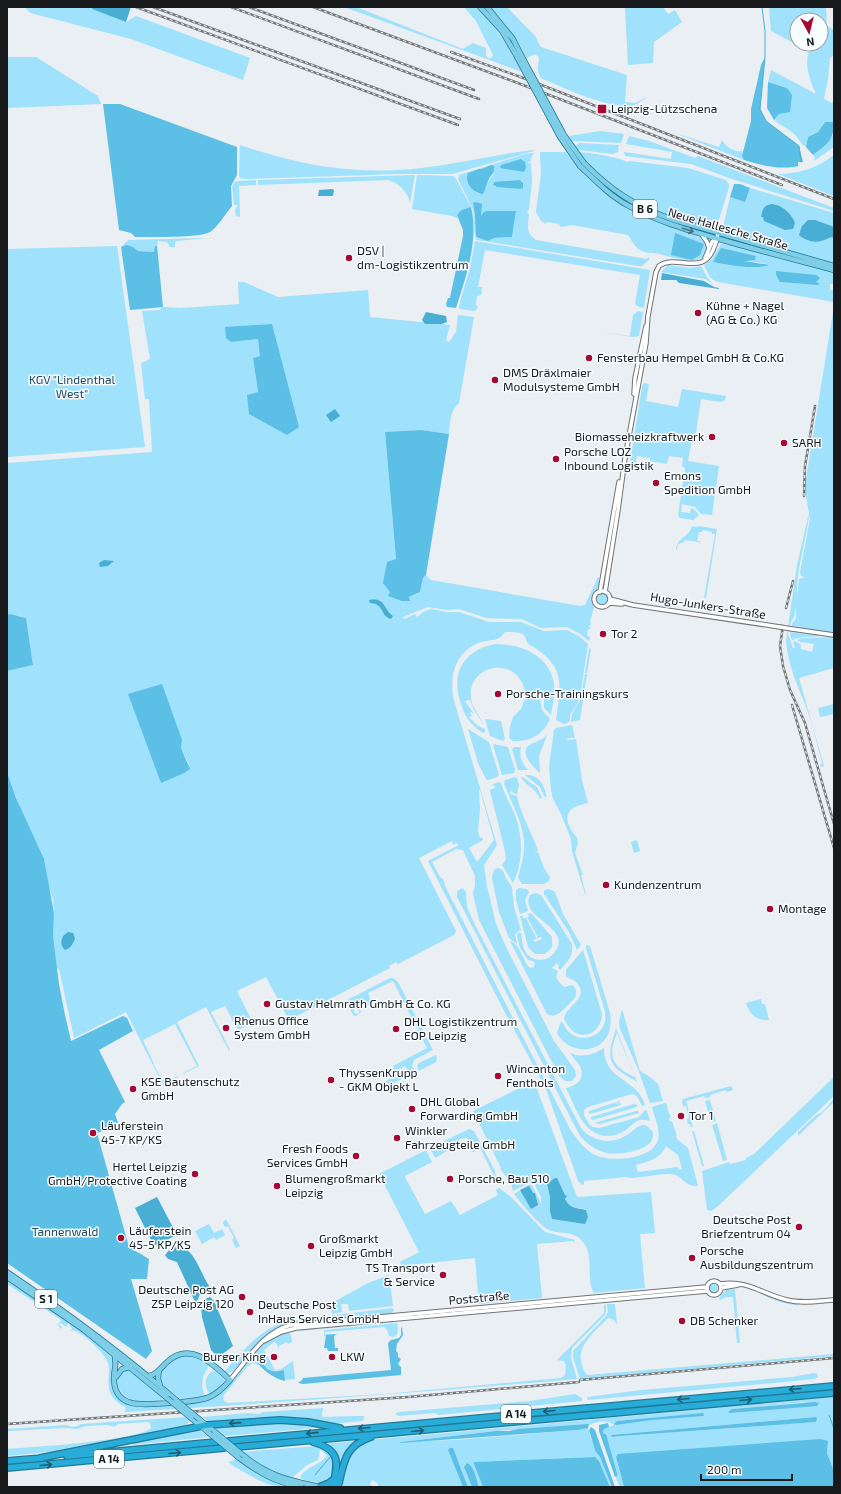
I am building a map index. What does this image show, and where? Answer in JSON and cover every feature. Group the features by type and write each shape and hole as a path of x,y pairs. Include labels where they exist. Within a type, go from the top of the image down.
{"highway":[{"name":"A 14","path":"229,1441 834,1386"},
{"name":"A 14","path":"237,1447 834,1393"},
{"path":"183,1429 194,1420"},
{"path":"40,1458 204,1426 286,1420 308,1422 351,1430"},
{"path":"333,1487 351,1448 360,1441 379,1434"},
{"path":"309,1441 328,1447 334,1454 337,1461 338,1487"},
{"name":"A 14","path":"7,1461 216,1442"},
{"name":"A 14","path":"7,1468 224,1448"},
{"path":"319,1487 329,1484 337,1478"},
{"path":"337,1478 342,1487"}],"main road":[{"name":"Neue Hallesche Straße","path":"480,7 502,31 518,54 560,137 582,165 608,192 627,205 660,220 702,234 834,270"},
{"name":"Neue Hallesche Straße","path":"487,7 513,39 518,54"},
{"name":"Neue Hallesche Straße","path":"582,165 624,198 650,212 834,266"},
{"name":"S 1","path":"7,1272 74,1318 160,1385 194,1420"},
{"name":"S 1","path":"7,1278 71,1321 114,1353 168,1400 194,1420 215,1432 261,1469 277,1476 319,1487"},
{"path":"114,1353 116,1366 114,1382 120,1397 131,1403 143,1404 168,1400"},
{"path":"148,1376 155,1374 175,1356 192,1354 209,1362 230,1380 221,1390 209,1398 182,1402"},
{"path":"114,1382 116,1376 122,1369 130,1367"},
{"path":"159,1370 158,1378 160,1385"},
{"name":"S 1","path":"204,1426 209,1433 253,1469 269,1478 301,1487"}],"street":[{"path":"603,592 614,510 646,343 648,315 656,272 659,266 666,262 693,264 702,262 711,254 716,243 718,233"},
{"path":"702,234 708,242 709,248"},
{"path":"702,262 712,242 716,238"},
{"path":"603,592 608,595 609,601 602,607 596,604 595,596 603,592"},
{"name":"Hugo-Junkers-Straße","path":"609,601 834,635"},
{"name":"Poststraße","path":"707,1289 708,1284 713,1280 717,1281 721,1286"},
{"name":"Poststraße","path":"721,1286 742,1285 757,1288 789,1301 801,1302 834,1300"},
{"name":"Poststraße","path":"707,1289 711,1295 715,1295 719,1293 721,1286"},
{"name":"Poststraße","path":"230,1380 260,1344 275,1335 292,1329 707,1289"}],"green space":[{"path":"25,7 93,7 93,9 126,22 136,16 250,58 243,80 131,39 34,14 29,12"},
{"path":"344,7 356,7 463,49 473,43 486,48 486,56 491,58 493,55 476,21 464,7 476,7 502,37 522,72"},
{"path":"490,7 508,8 535,36 541,47 627,75 625,102 635,103 647,97 634,105 613,105 587,97 541,78 538,70 539,57 535,54 527,58 506,25"},
{"path":"625,7 663,7 668,14 675,10 682,22 654,42 653,63 628,65"},
{"path":"769,7 826,7 826,12 789,12 789,40 771,31"},
{"path":"829,27 834,30 834,55 830,58 828,80 824,99 834,104 834,122 825,122 818,132 808,137 806,147 793,133 774,120 779,114 787,88 768,82 771,70 816,94 807,68 809,52 829,52"},
{"path":"7,57 36,57 98,96 101,104 7,108"},
{"path":"765,57 760,109 766,121 799,146 803,162 798,162 799,166 785,168 764,166 744,160 742,156 751,121 751,109 761,65"},
{"path":"768,82 787,88 792,95 790,112 779,114 774,120 767,108"},
{"path":"103,104 120,104 237,147 237,175 231,186 232,206 213,230 204,234 174,237 135,237 131,233 119,230"},
{"path":"825,122 834,122 833,134 829,142 813,155 806,147 808,137 818,132"},
{"path":"600,131 624,134 621,143 572,141 569,136"},
{"path":"675,133 719,147 722,140 725,145 730,148 736,151 742,151 744,160"},
{"path":"834,134 834,147 814,161 815,158 813,155 826,144"},
{"path":"629,136 649,141 695,158 698,156 834,208 834,211 732,179 691,164 625,156 624,152 671,159 672,152 626,144"},
{"path":"579,143 619,145 618,152 613,154 578,150 575,146"},
{"path":"240,145 298,162 337,168 377,171 413,169 518,152 534,151 452,174 398,174 245,179 240,178 239,176"},
{"path":"540,152 566,152 583,173 593,182 626,206 657,222 703,239 706,243 706,251 703,257 697,260 689,260 649,253 641,251 636,247 628,235 572,225 561,227 559,224 546,222 546,224 541,221 536,212 541,174"},
{"path":"579,152 618,158 628,162 688,168 726,180 729,187 717,226 712,229 677,220 645,207 623,195 603,180"},
{"path":"534,153 531,161 528,162 531,163 532,181 529,209 527,213 529,214 528,225 532,237 536,240 647,259 648,257 650,259 642,266 638,266 477,240 475,237 473,210 458,179 459,175 525,154","holes":["479,169 494,174 479,194 472,189","519,180 520,189 497,187 494,186 493,183","473,204 481,217 516,211 512,237 494,238 488,241 476,222"]},
{"path":"834,155 834,196 778,174 793,173 814,167 828,160"},
{"path":"521,159 525,162 526,168 524,172 500,168 501,165"},
{"path":"491,165 494,166 494,171 483,194 476,192 468,184 468,173"},
{"path":"415,175 410,203 402,188 396,183 388,180 258,185 258,180"},
{"path":"417,175 455,177 471,207 461,210 457,215 459,219 452,216 412,209"},
{"path":"256,180 256,185 239,186 240,217 236,216 235,210 237,205 234,205 232,186 238,181"},
{"path":"519,180 523,183 523,188 520,189 497,187 493,185 494,182"},
{"path":"734,184 740,184 750,188 745,202 730,197"},
{"path":"750,188 834,213 834,264 730,234 730,232 724,230 724,223 730,197 745,201"},
{"path":"476,202 482,204 481,216 487,211 516,211 512,237 494,238 488,241 477,237 473,203"},
{"path":"471,207 473,233 467,271 456,308 447,307 446,304 448,298 450,298 463,236 463,230 457,215 461,210"},
{"path":"675,233 704,244 700,255 692,260 671,255"},
{"path":"206,238 177,241 175,242 175,247 170,247 167,242 158,241 154,252 138,251 133,247 121,247 128,240"},
{"path":"475,241 650,270 644,308 635,304 640,275 485,250 478,287 482,287 481,295 477,296 477,309 474,311 460,309 460,302 470,268"},
{"path":"730,244 834,272 834,284 830,284 830,290 833,290 834,302 715,281 709,275 704,265 712,259 720,245","holes":["756,256 742,260 768,264 728,265 713,262","780,282 816,282 819,284 817,285"]},
{"path":"127,245 138,251 154,252 155,246 157,246 163,307 130,310 121,247"},
{"name":"KGV \"Lindenthal West\"","path":"117,246 145,447 7,457 7,249"},
{"path":"721,248 756,256 755,260 745,261 769,265 749,267 733,266 713,262"},
{"path":"668,265 689,268 701,266 713,284 705,279 661,272"},
{"path":"776,271 816,275 820,278 816,282 820,284 780,282 776,275"},
{"path":"238,282 244,282 278,297 368,290 370,317 450,325 446,340 449,342 456,332 458,315 474,317 459,403 452,413 449,434 421,430 385,432 396,560 409,597 420,592 423,578 426,575 431,580 580,606 585,605 598,577 598,586 591,597 594,607 590,622 591,625 589,625 591,629 588,629 587,636 590,637 589,641 567,627 541,628 521,619 486,618 459,609 446,610 428,607 403,617 404,619 415,614 417,617 423,612 431,609 446,612 459,612 489,622 521,622 544,631 567,630 580,637 588,644 580,697 577,705 570,715 570,721 565,724 556,720 559,686 555,668 542,653 528,643 522,634 516,632 505,632 497,639 481,642 470,647 459,659 452,681 453,697 497,845 484,865 487,886 496,924 505,945 554,1041 575,1070 576,1076 572,1081 565,1081 559,1076 479,920 473,893 475,876 463,850 456,849 432,862 440,877 443,879 445,886 570,1129 580,1143 593,1154 600,1157 619,1159 629,1158 648,1152 654,1147 659,1136 652,1107 665,1103 671,1117 669,1118 670,1122 672,1121 677,1139 688,1148 698,1186 689,1185 677,1176 670,1174 584,1181 584,1184 582,1185 578,1181 546,1089 501,1005 428,861 459,845 456,843 453,845 452,841 419,858 456,931 454,935 398,964 396,962 389,966 390,968 289,1020 266,977 237,991 253,1023 238,1030 225,1006 211,1012 230,1050 229,1051 206,1007 177,1022 199,1066 183,1074 197,1066 175,1024 143,1040 153,1064 164,1083 178,1076 163,1085 126,1012 74,1038 59,969 57,968 53,936 53,899 7,772 7,671 33,665 26,618 7,615 7,463 152,452 149,399 145,399 141,363 150,359 142,311 159,310 163,307 181,308 239,304","holes":["272,325 287,435 247,395 258,392 253,358 261,356 258,339 231,342","128,694 182,740 181,748 190,766","479,790 494,840 477,862 469,848 483,840 482,837 480,838 478,831 480,809","666,1146 678,1155 682,1169 679,1170 678,1167 638,1172 636,1165 654,1159 664,1150"]},
{"path":"834,306 834,633 792,626 792,623 796,619 796,607 788,634 793,648 795,648 793,642 795,641 801,645 801,649 812,652 814,644 802,643 797,640 802,638 834,637 834,668 799,678 824,766 821,767 820,765 822,763 813,729 791,667 786,641 797,565 809,513 803,480 806,479","holes":["809,515 810,518 800,573 801,576 805,577 799,579 797,597 798,576"]},
{"path":"638,311 643,312 639,336 633,337 602,332 630,336 633,315"},
{"path":"272,324 299,427 287,435 249,414 247,395 258,392 253,358 260,356 258,339 231,342 226,338 225,327"},
{"path":"644,383 649,384 646,401 678,407 682,389 726,396 725,400 721,402 701,399 695,439 692,439 688,461 719,466 712,515 701,514 695,507 682,504 681,512 690,513 691,508 694,509 699,515 693,520 680,518 678,516 685,468 682,466 683,458 669,456 667,464 650,461 650,458 637,456 636,463 630,462 642,387"},
{"path":"421,430 449,434 426,575 423,578 420,592 409,597 410,601 402,601 388,596 390,592 383,583 387,562 396,559 385,432"},
{"path":"692,526 717,529 706,598 704,598 715,534 703,530 702,532 699,532 697,541 700,541 699,545 699,542 685,540 684,542 678,544 677,549 679,550 676,549 679,541 691,530"},
{"path":"602,593 606,595 608,599 606,603 602,605 598,603 596,599 598,595"},
{"path":"10,614 26,618 33,665 7,671 7,615"},
{"path":"791,632 824,636 803,637 792,640 790,634"},
{"path":"495,644 515,646 524,649 533,653 547,666 554,684 551,715 544,708 543,696 525,692 521,680 513,672 504,668 494,668 485,671 477,677 472,686 471,698 474,709 484,725 474,710 470,700 465,701 474,714 471,712 470,713 472,716 469,717 478,726 485,729 485,732 483,733 478,730 471,723 463,711 460,701 457,680 459,671 468,657 476,651"},
{"path":"589,648 591,649 587,673 585,673"},
{"path":"585,674 587,674 580,720 571,722 572,714 580,701"},
{"path":"162,684 182,740 181,748 190,769 161,783 128,694"},
{"path":"530,696 540,698 542,710 550,719 540,733 530,739 513,741 509,738 513,717 521,709 525,698"},
{"path":"834,704 834,714 820,717 818,708"},
{"path":"485,719 501,721 505,739 503,741 490,736"},
{"path":"572,725 575,738 568,738 567,740 576,739 582,780 588,803 577,806 571,810 567,817 571,830 577,837 578,843 575,853 583,875 581,875 586,895 572,851 571,839 553,799 549,767 554,730 556,728"},
{"path":"468,729 489,742 499,775 497,777 488,780 486,779 478,763"},
{"path":"547,735 539,756 540,773 529,761 526,749 528,746"},
{"path":"493,745 508,747 515,770 514,773 502,775"},
{"path":"514,747 521,747 521,759 528,770 518,770 512,749"},
{"name":"Tannenwald","path":"7,772 16,798 44,859 54,913 53,936 59,984 71,1041 123,1016 127,1018 133,1031 99,1050 125,1102 115,1114 119,1125 97,1133 129,1247 149,1259 147,1279 131,1279 152,1351 146,1359 7,1263"},
{"path":"525,775 534,776 540,781 547,797 544,796 540,787"},
{"path":"521,776 537,787 542,798 540,799 535,791 522,779"},
{"path":"515,777 517,778 519,785 517,794 513,793 511,790 510,794 517,796 521,810 538,851 533,853 538,852 544,868 550,877 549,881 544,884 522,884 518,878 524,851 523,833 518,816 504,783 505,780"},
{"path":"498,782 501,783 514,814 520,834 521,851 519,867 513,883 502,865 506,859 505,851 489,790 495,788 494,785 490,786"},
{"path":"637,840 640,851 634,853 631,842"},
{"path":"499,868 503,871 512,887 514,907 521,930 515,934 517,944 509,938 499,912 492,875 495,869"},
{"path":"462,888 466,892 467,907 474,923 581,1128 596,1139 609,1141 621,1138 638,1127 646,1125 653,1132 653,1138 652,1141 646,1146 634,1151 614,1154 600,1151 580,1136 457,897 457,891"},
{"path":"519,888 527,889 529,892 525,900 528,911 520,914 516,900 516,890"},
{"path":"549,889 555,892 563,914 581,945 577,950 569,932 544,894 544,890"},
{"path":"536,893 541,895 572,944 571,955 560,970 557,963 552,968 558,971 556,977 564,987 572,985 575,988 576,996 562,1011 555,1015 547,1014 510,941 517,946 530,968 534,967 535,963 528,960 520,948 517,936 518,933 521,933 526,953 538,960 546,959 551,956 559,944 557,936 532,911 528,903 530,895"},
{"path":"531,913 552,937 552,947 545,954 535,954 528,947 520,916 526,918 537,939 533,940 535,942 542,939 541,937 538,938 527,917 529,917 528,914"},
{"path":"586,945 590,946 610,1013 611,1022 609,1032 605,1040 599,1045 584,1049 568,1045 557,1033 561,1021 569,1032 575,1036 580,1038 591,1037 600,1031 605,1021 604,1008"},
{"path":"583,950 602,1014 600,1024 597,1028 593,1032 584,1035 574,1032 564,1019 568,1010 576,1002 581,993 577,983 566,976 566,970"},
{"path":"390,978 393,978 398,982 433,1050 414,1060 412,1066 416,1072 411,1075 405,1066 389,1074 380,1076 379,1075 394,1068 393,1066 427,1048 393,981 368,993 372,1003 363,1008 363,1010 362,1008 359,1011 362,1011 356,1016 354,1016 350,1009 353,1008 349,1000 347,1000","holes":["355,1009 359,1011 359,1013 356,1014 354,1012"]},
{"path":"761,999 762,1004 765,1004 769,1020 754,1016 746,1003"},
{"path":"622,1009 640,1071 658,1084 663,1101 650,1103 638,1069 620,1029 619,1022"},
{"path":"616,1028 637,1082 615,1067 610,1057 611,1046","holes":["617,1033 635,1077 621,1069 614,1060 612,1048"]},
{"path":"604,1048 605,1059 609,1067 615,1074 635,1089 641,1096 645,1105 642,1106 637,1096 632,1094 588,1107 584,1110 584,1115 589,1124 593,1127 599,1128 639,1117 645,1110 647,1111 650,1121 639,1120 626,1130 615,1135 608,1136 599,1135 586,1126 566,1088 577,1083 582,1074 580,1066 570,1053 574,1055 587,1055"},
{"path":"436,1055 436,1062 419,1071 417,1066 419,1063"},
{"path":"403,1073 406,1077 388,1086 384,1085 384,1083 389,1079"},
{"path":"834,1077 834,1096 717,1207 711,1211 707,1210 702,1171 729,1162 730,1164 746,1160 746,1158 754,1154"},
{"path":"534,1081 577,1197 651,1192 655,1233 640,1234 645,1288 594,1293 590,1281 589,1254 587,1248 576,1236 545,1228 514,1194 528,1185 532,1185 541,1204 541,1197 535,1185 537,1182 529,1183 513,1191 511,1183 500,1169 501,1168 473,1111","holes":["547,1186 565,1195 569,1204 585,1209 588,1217 550,1211 550,1198"]},
{"path":"731,1086 733,1090 727,1092 726,1090 710,1095 710,1097 705,1098 704,1096 686,1101 693,1127 688,1124 687,1119 689,1118 686,1107 683,1106 683,1099"},
{"path":"834,1098 834,1102 798,1136 798,1132 816,1115 821,1113"},
{"path":"710,1100 716,1121 711,1122 705,1101"},
{"path":"620,1101 615,1104 621,1103 621,1105 590,1114 588,1112 589,1111"},
{"path":"634,1104 637,1105 637,1107 593,1120 591,1119 591,1117"},
{"path":"636,1111 639,1113 600,1124 594,1123"},
{"path":"717,1123 727,1160 723,1161 712,1125"},
{"path":"469,1129 474,1131 495,1171 496,1180 480,1148 472,1152 467,1138 460,1139 456,1147 453,1144 449,1145 446,1149 447,1151 435,1158 430,1148"},
{"path":"692,1131 694,1131 704,1166 702,1166"},
{"path":"426,1150 432,1162 405,1176 425,1214 451,1201 460,1215 498,1195 496,1190 499,1188 511,1197 545,1232 575,1240 574,1242 537,1244 542,1298 479,1304 475,1258 401,1266 400,1262 419,1252 379,1174"},
{"path":"226,1219 240,1246 236,1248 232,1240 234,1238 228,1226 225,1227 223,1223"},
{"path":"209,1224 214,1233 222,1229 225,1235 216,1240 214,1237 202,1244 195,1231"},
{"path":"389,1275 393,1306 349,1311 348,1304 341,1304 342,1312 332,1314 332,1303 368,1283"},
{"path":"7,1280 69,1322 66,1327 61,1323 59,1325 62,1327 61,1329 58,1325 61,1321 60,1319 7,1284"},
{"path":"713,1283 718,1288 713,1293 708,1288"},
{"path":"735,1289 740,1343 737,1343 733,1297 726,1297 720,1300 719,1298 726,1290"},
{"path":"766,1294 799,1306 780,1302 765,1296"},
{"path":"606,1304 605,1315 572,1348 571,1358 577,1379 383,1395 238,1405 189,1408 184,1404 195,1403 219,1394 267,1340 288,1332 291,1335 292,1342 288,1344 287,1342 279,1346 279,1349 274,1342 264,1350 275,1370 281,1369 293,1361 295,1379 285,1380 284,1370 277,1371 268,1369 261,1361 255,1360 259,1365 253,1363 247,1367 223,1396 224,1401 228,1403 384,1394 561,1378 565,1375 566,1366 564,1361 557,1360 604,1313 604,1305"},
{"path":"607,1304 615,1304 617,1324 614,1320 609,1318 607,1319 587,1340 581,1352 581,1358 584,1371 588,1375 834,1354 834,1356 580,1379 573,1357 573,1351 605,1317 608,1312"},
{"path":"393,1308 394,1310 392,1313 388,1314 325,1319 327,1316"},
{"path":"322,1317 322,1320 291,1323 290,1321"},
{"path":"289,1321 290,1324 272,1331 258,1343 232,1372 228,1373 225,1371 261,1334 279,1324"},
{"path":"396,1322 299,1331 300,1329"},
{"path":"397,1323 397,1335 393,1337 389,1336 384,1327 325,1332 325,1334 337,1334 324,1336 324,1330"},
{"path":"73,1324 112,1357 114,1366 112,1382 114,1392 119,1399 126,1404 134,1406 171,1404 177,1409 124,1411 126,1409 125,1407 113,1397 109,1389 108,1362 97,1348 81,1334 72,1330 70,1332 72,1328 69,1326"},
{"path":"402,1327 403,1335 397,1344 396,1351 398,1353 398,1357 401,1359 398,1364 401,1367 401,1375 303,1384 298,1383 303,1378 391,1370 388,1343 391,1340 399,1338"},
{"path":"337,1334 334,1336 335,1348 338,1348 338,1351 328,1351 327,1348 324,1348 326,1335"},
{"path":"189,1356 201,1360 209,1365 203,1377 202,1386 205,1397 181,1399 166,1388 162,1381 161,1371 177,1358"},
{"path":"254,1359 260,1360 265,1367 272,1371 284,1370 285,1381 268,1373"},
{"path":"129,1370 156,1391 164,1400 140,1402 132,1400 122,1394 117,1384 117,1379 123,1372"},
{"path":"212,1371 215,1371 224,1379 224,1382 220,1388 211,1394 208,1392 206,1383 208,1376"},
{"path":"814,1373 817,1374 818,1377 815,1379 588,1400 587,1397 642,1390 792,1377"},
{"path":"575,1394 582,1398 582,1401 439,1415 434,1413 396,1415 396,1413 399,1412 530,1401"},
{"path":"834,1397 834,1471 827,1453 828,1442 616,1456 624,1487 620,1487 616,1478 617,1473 606,1435 603,1432 605,1428 614,1425 609,1422 602,1422 590,1425 496,1431 400,1442 454,1440 588,1428 591,1439 612,1487 610,1487 599,1461 595,1457 474,1462 483,1487 479,1487 473,1469 465,1470 472,1487 468,1487 460,1465 448,1450 463,1487 379,1487 377,1483 372,1480 370,1485 374,1487 344,1487 342,1477 347,1458 357,1445 369,1440","holes":["807,1402 780,1408 729,1413 732,1409","704,1413 615,1425 617,1421","815,1417 816,1422 612,1437 611,1435"]},
{"path":"815,1402 819,1403 817,1406 728,1412 732,1409"},
{"path":"323,1408 323,1417 364,1416 364,1419 362,1421 331,1424 297,1418 210,1422 202,1417 248,1413 259,1414 263,1412"},
{"path":"703,1413 703,1416 614,1424 617,1421"},
{"path":"187,1417 188,1424 182,1427 69,1450 7,1456 7,1449 106,1440 142,1433 151,1428 150,1423 147,1422 118,1424 114,1427 108,1425 86,1426 77,1429 64,1428 7,1431 7,1429 67,1425 74,1427 81,1424"},
{"path":"817,1418 816,1422 612,1437 611,1435"},
{"path":"278,1423 298,1424 316,1428 224,1436 215,1428"},
{"path":"608,1423 609,1427 604,1429 603,1432 606,1434 617,1473 617,1476 615,1477 599,1431 599,1425"},
{"path":"589,1424 588,1428 578,1430 400,1443 496,1431"},
{"path":"591,1427 595,1430 615,1487 612,1487 600,1457 595,1450 589,1430"},
{"path":"199,1430 209,1437 132,1445 137,1442"},
{"path":"820,1439 828,1441 827,1453 834,1471 834,1487 624,1487 616,1457 618,1454"},
{"path":"358,1441 335,1483 339,1463 324,1444"},
{"path":"317,1446 328,1451 333,1460 331,1477 323,1483 311,1482 300,1477 306,1470 321,1462 327,1456 321,1450 318,1460 307,1465 292,1478 278,1474 266,1468 243,1452"},
{"path":"453,1448 468,1487 463,1487 448,1450"},
{"path":"595,1457 599,1461 610,1487 483,1487 474,1464 474,1462"},
{"path":"237,1459 262,1476 290,1487 277,1486 256,1479 228,1462"},
{"path":"467,1463 474,1470 479,1487 472,1487 464,1467"}],"shaded area":[{"path":"93,7 131,7 126,22 92,9"},
{"path":"319,190 334,190 333,196 318,196"},
{"path":"771,204 779,206 789,213 795,223 793,229 785,230 764,221 763,217 761,217 763,210 766,206"},
{"path":"808,220 815,220 834,227 834,237 815,242 801,237 799,235 802,226"},
{"path":"662,273 704,281 719,289 679,283 676,280 661,280"},
{"path":"426,312 446,316 447,322 442,324 425,324 422,320"},
{"path":"335,409 340,416 331,422 326,415"},
{"path":"104,560 114,561 108,566 100,567 99,563"},
{"path":"369,600 379,600 384,604 393,616 391,619 385,615 378,606 370,603"},
{"path":"68,932 73,933 75,938 72,946 65,950 61,941 63,936"},
{"path":"557,1178 565,1195 567,1196 565,1199 569,1205 574,1208 586,1210 588,1217 585,1224 552,1219 547,1184"},
{"path":"529,1186 533,1193 535,1193 538,1205 531,1209 520,1190"},
{"path":"157,1197 177,1235 154,1246 135,1208"},
{"path":"172,1247 185,1249 189,1252 196,1261 210,1287 209,1290 200,1294 196,1304 177,1262 168,1259 165,1255"},
{"path":"210,1297 214,1301 233,1346 220,1356 216,1355 211,1350 202,1317 201,1307 205,1299"}],"waterway":[{"path":"762,7 765,31 765,57 760,109 766,121 799,146 801,162"},
{"path":"829,1415 834,1429"},
{"path":"315,1475 331,1456"}],"railway":[{"path":"136,7 458,125"},
{"path":"153,7 460,119"},
{"path":"231,7 479,99"},
{"path":"249,7 474,90"},
{"path":"313,7 531,88"},
{"path":"451,52 526,79"},
{"path":"539,84 834,199"},
{"path":"544,93 782,185"},
{"path":"804,496 805,466 815,406"},
{"path":"786,608 793,581"},
{"path":"783,626 780,646 783,666 790,690 805,723 834,824"},
{"path":"792,705 834,848"},
{"path":"580,1380 834,1358"},
{"path":"7,1424 408,1397 579,1382"}],"place":[{"name":"Leipzig-Lützschena","path":"602,109"},
{"name":"DSV | dm-Logistikzentrum","path":"349,258"},
{"name":"Kühne + Nagel (AG & Co.) KG","path":"698,313"},
{"name":"Fensterbau Hempel GmbH & Co.KG","path":"589,358"},
{"name":"DMS Dräxlmaier Modulsysteme GmbH","path":"495,380"},
{"name":"Biomasseheizkraftwerk","path":"712,437"},
{"name":"SARH","path":"784,443"},
{"name":"Porsche LOZ Inbound Logistik","path":"556,459"},
{"name":"Emons Spedition GmbH","path":"656,483"},
{"name":"Tor 2","path":"603,634"},
{"name":"Porsche-Trainingskurs","path":"498,694"},
{"name":"Kundenzentrum","path":"606,885"},
{"name":"Montage","path":"770,909"},
{"name":"Gustav Helmrath GmbH & Co. KG","path":"267,1004"},
{"name":"Rhenus Office System GmbH","path":"226,1028"},
{"name":"DHL Logistikzentrum EOP Leipzig","path":"396,1029"},
{"name":"Wincanton Fenthols","path":"498,1076"},
{"name":"ThyssenKrupp - GKM Objekt L","path":"331,1080"},
{"name":"KSE Bautenschutz GmbH","path":"133,1089"},
{"name":"DHL Global Forwarding GmbH","path":"412,1109"},
{"name":"Tor 1","path":"681,1116"},
{"name":"Läuferstein 45-7 KP/KS","path":"93,1133"},
{"name":"Winkler Fahrzeugteile GmbH","path":"397,1138"},
{"name":"Fresh Foods Services GmbH","path":"356,1156"},
{"name":"Hertel Leipzig GmbH/Protective Coating","path":"195,1174"},
{"name":"Porsche, Bau 510","path":"450,1179"},
{"name":"Blumengroßmarkt Leipzig","path":"277,1186"},
{"name":"Deutsche Post Briefzentrum 04","path":"799,1227"},
{"name":"Läuferstein 45-5 KP/KS","path":"121,1238"},
{"name":"Großmarkt Leipzig GmbH","path":"311,1246"},
{"name":"Porsche Ausbildungszentrum","path":"692,1258"},
{"name":"TS Transport & Service","path":"443,1275"},
{"name":"Deutsche Post AG ZSP Leipzig 120","path":"242,1297"},
{"name":"Deutsche Post InHaus Services GmbH","path":"250,1312"},
{"name":"DB Schenker","path":"682,1321"},
{"name":"Burger King","path":"274,1357"},
{"name":"LKW","path":"332,1357"}]}
